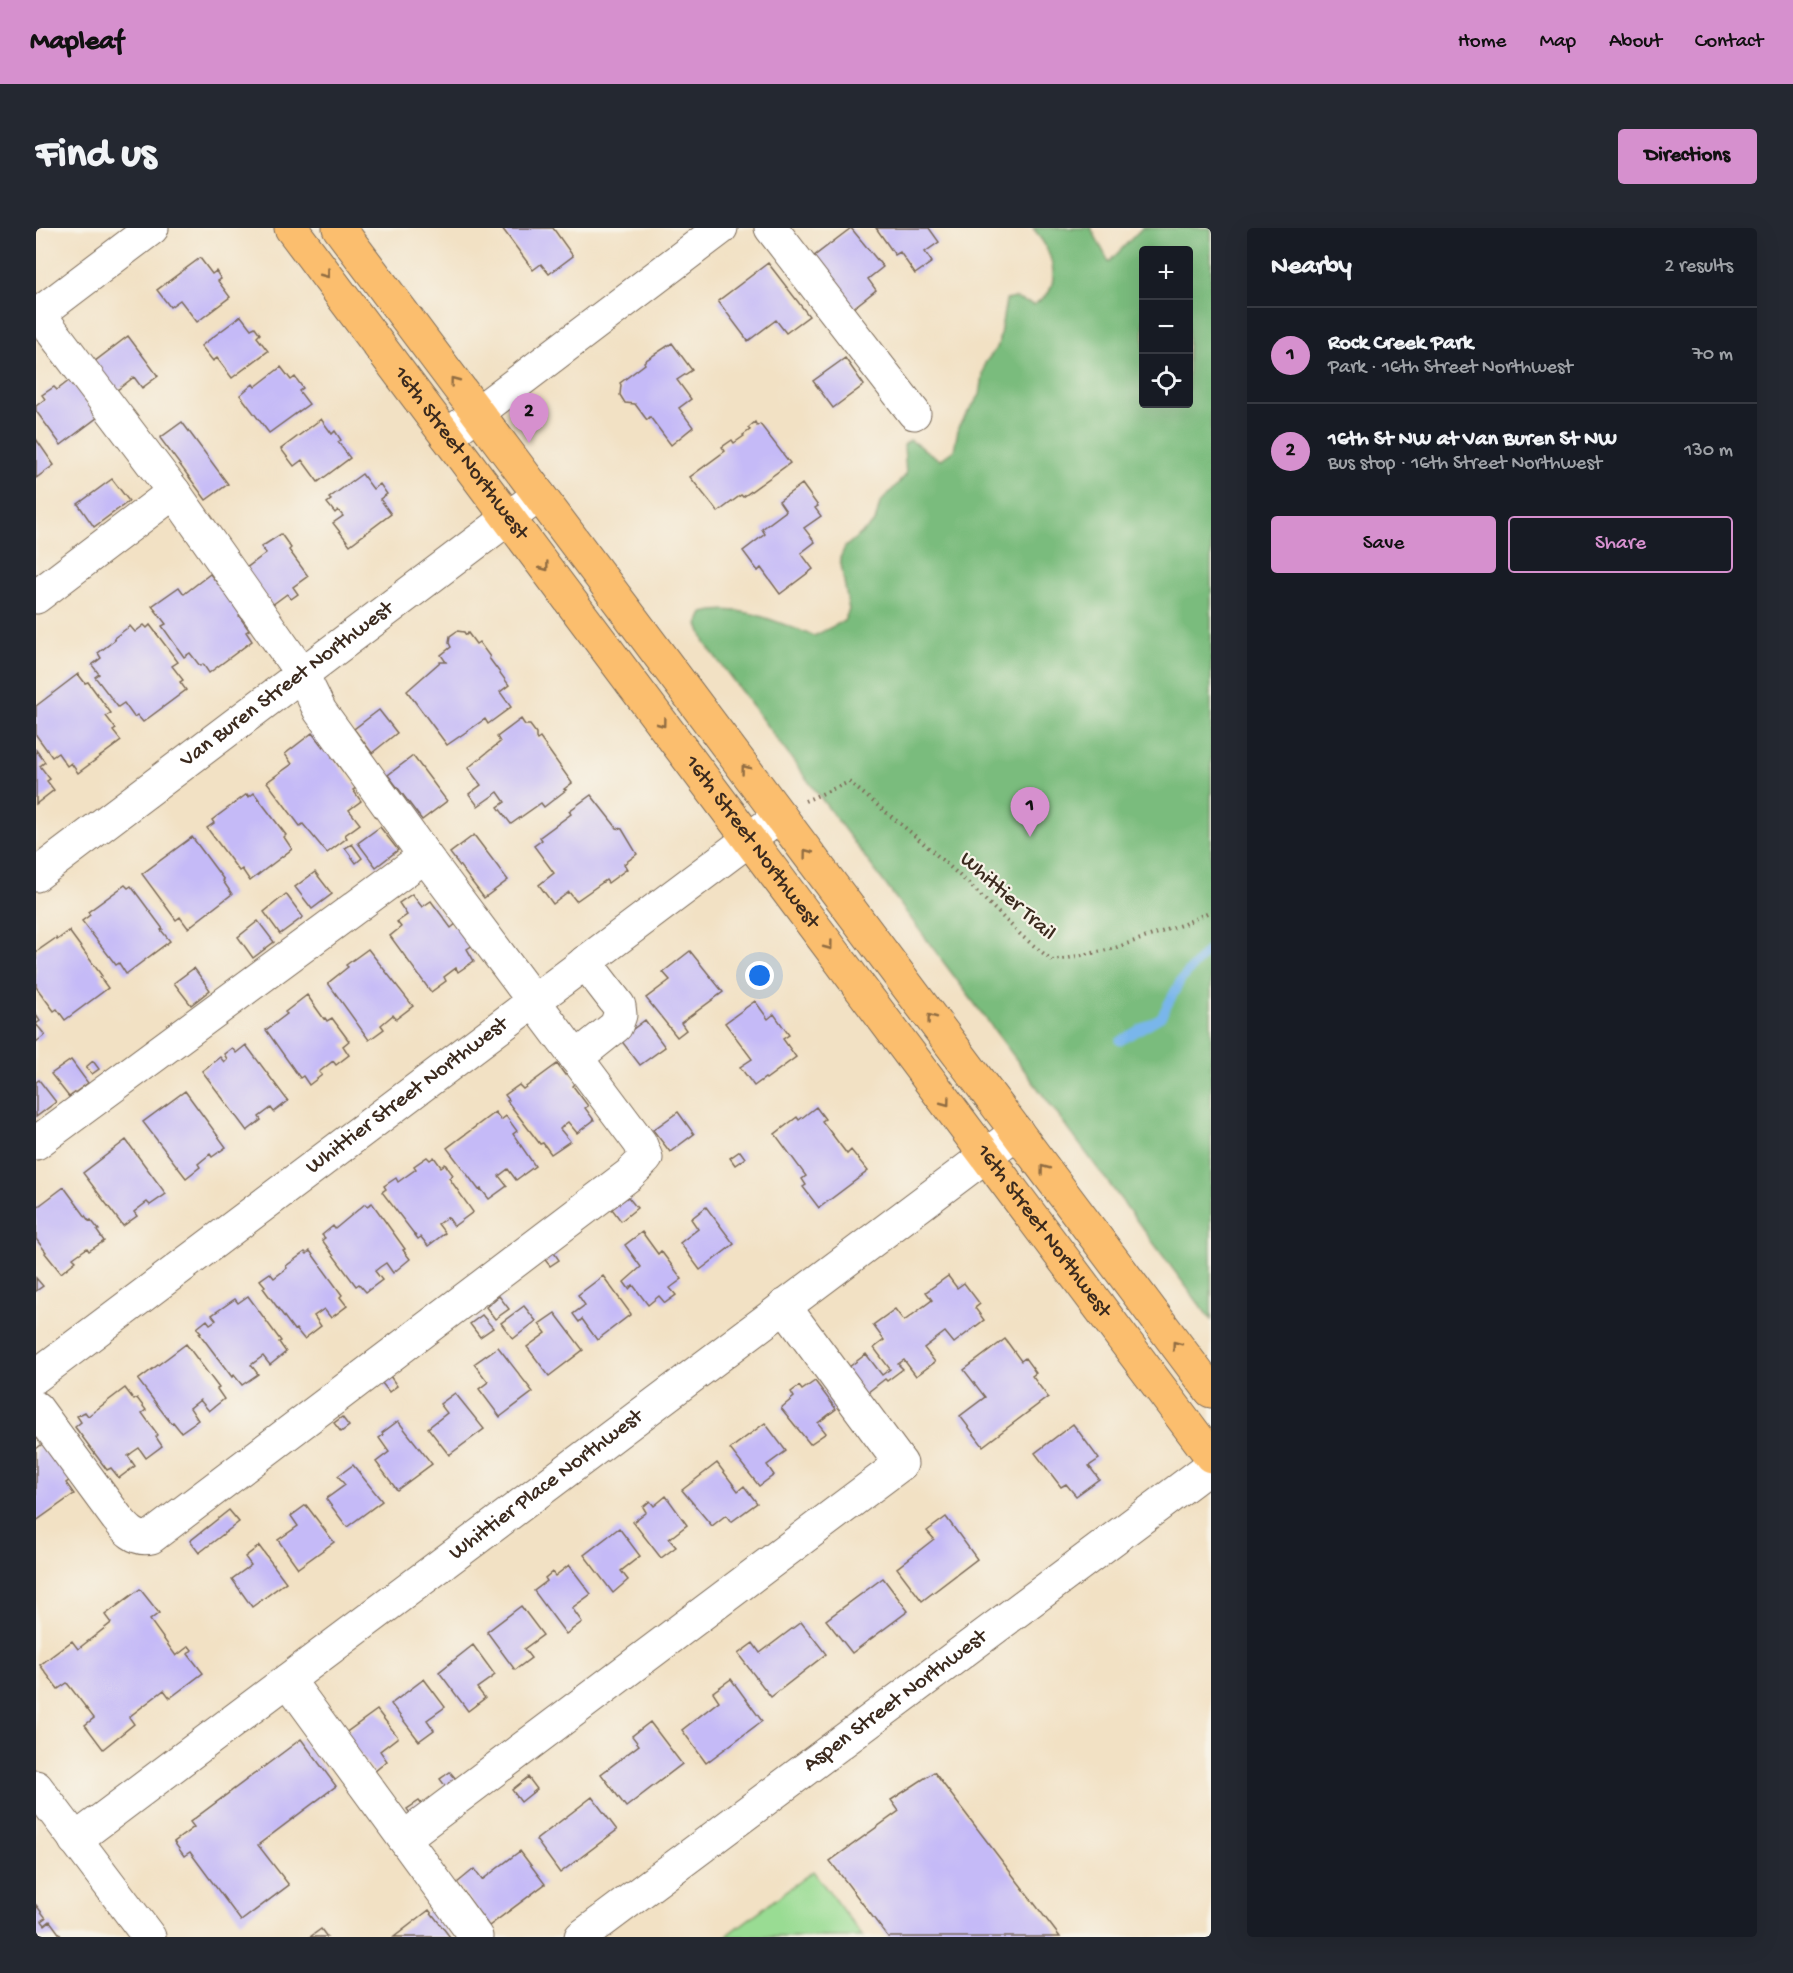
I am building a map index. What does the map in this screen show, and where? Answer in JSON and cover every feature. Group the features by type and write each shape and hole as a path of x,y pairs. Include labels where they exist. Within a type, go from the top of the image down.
{"main road":[{"name":"16th Street Northwest","path":"291,228 1211,1456"},
{"name":"16th Street Northwest","path":"339,228 539,495 792,808 1017,1132 1211,1392"}],"street":[{"path":"36,1408 123,1525 130,1532 144,1539 629,1176 646,1158 640,1143 425,856 320,711 302,674 40,306 152,228"},
{"path":"447,436 721,228"},
{"path":"771,228 914,413"},
{"path":"36,597 174,492"},
{"name":"Van Buren Street Northwest","path":"36,875 539,495"},
{"name":"Whittier Street Northwest","path":"36,1376 792,808"},
{"path":"36,1143 425,856"},
{"path":"576,1058 616,1026 620,1015 619,1006 585,962"},
{"name":"Whittier Place Northwest","path":"75,1839 1017,1132"},
{"path":"404,1838 901,1464 784,1306"},
{"name":"Aspen Street Northwest","path":"581,1937 1211,1466"},
{"path":"288,1680 476,1937"},
{"path":"36,1787 149,1937"}],"path":[{"name":"Whittier Trail","path":"792,808 849,782 923,843 1023,937 1053,961 1112,949 1185,924 1211,911"}],"green space":[{"path":"1033,228 1091,228 1109,262 1142,228 1211,228 1211,1320 705,643 698,624 703,613 746,612 814,636 844,621 849,610 840,558 845,547 875,522 880,503 906,475 904,445 910,440 940,460 954,450 959,425 980,395 985,363 998,346 1006,300 1014,298 1034,305 1049,292 1053,275 1047,250"},
{"path":"813,1871 863,1937 725,1937"}],"building":[{"path":"502,228 553,228 573,256 549,274 541,264 533,270"},
{"path":"851,228 883,267 868,279 876,290 852,309 813,257"},
{"path":"876,228 929,228 939,242 925,252 932,262 915,274 900,252 895,255"},
{"path":"200,258 212,274 216,271 221,279 218,281 230,297 197,322 180,300 170,307 157,290"},
{"path":"768,263 809,316 786,333 776,320 748,341 718,301"},
{"path":"241,316 251,329 255,327 260,334 257,337 268,351 232,378 217,358 213,361 201,346"},
{"path":"128,336 158,376 142,388 134,377 112,394 90,365"},
{"path":"672,343 692,370 677,380 691,399 679,408 693,427 671,445 650,417 647,420 635,404 625,403 620,395 620,383 645,364 646,360"},
{"path":"845,358 864,385 833,408 813,381"},
{"path":"281,367 291,380 295,377 303,388 299,391 309,404 269,433 240,395 253,384 255,387"},
{"path":"70,380 98,417 61,445 36,411 36,406 45,399 42,395 54,387 57,390"},
{"path":"321,419 332,434 335,431 341,440 338,442 350,458 318,482 302,460 294,466 281,449"},
{"path":"182,422 228,484 206,500 160,438"},
{"path":"755,422 757,426 760,424 790,463 718,512 690,477 725,451 722,447 744,436"},
{"path":"36,439 54,465 36,478"},
{"path":"362,474 373,489 380,484 387,494 380,499 391,514 350,545 333,523 343,516 338,510 335,513 327,503 331,500 329,498"},
{"path":"112,479 129,501 94,527 78,504"},
{"path":"802,484 818,506 815,508 821,516 804,528 815,542 801,553 813,569 780,594 761,568 758,571 743,551 765,534 762,529 786,511 779,501"},
{"path":"281,534 291,548 289,550 308,576 293,587 298,594 291,599 287,594 272,605 245,569 266,553 261,547"},
{"path":"210,574 218,584 221,582 244,612 239,616 249,630 246,632 252,641 209,673 203,664 200,666 190,653 184,657 162,626 166,624 152,606 179,587 184,594"},
{"path":"144,625 147,628 150,625 178,662 172,666 183,680 180,682 186,690 143,722 137,715 134,717 124,703 118,707 95,677 99,674 92,665 101,658 98,653 115,640 114,638 130,626 135,632"},
{"path":"457,631 464,632 466,635 468,633 476,644 479,642 490,657 509,685 500,692 511,707 488,724 485,719 447,745 407,691 440,662 446,662 441,655 451,647 450,636"},
{"path":"78,674 85,683 88,682 111,713 106,716 116,729 113,731 121,741 78,773 71,763 67,766 58,753 52,757 36,735 36,706"},
{"path":"379,710 397,733 372,753 354,729"},
{"path":"521,719 525,725 530,725 536,733 537,740 540,738 572,783 544,807 541,803 511,824 498,807 505,802 498,792 478,806 469,794 481,785 468,768 500,742 497,737"},
{"path":"312,733 334,756 332,757 356,788 353,790 361,801 349,810 360,824 345,835 347,838 327,853 303,824 300,826 267,782 292,764 285,754"},
{"path":"36,750 45,762 40,766 50,779 47,781 54,790 36,804"},
{"path":"413,756 447,801 422,820 388,775"},
{"path":"254,793 286,835 284,837 292,849 250,881 242,869 239,871 207,828 214,823 212,820 247,794 249,797"},
{"path":"591,795 617,828 622,829 637,854 624,864 627,869 608,883 606,880 576,901 569,892 553,904 539,885 554,873 534,846 542,840 540,837 571,814 569,811"},
{"path":"380,827 398,850 376,867 358,843"},
{"path":"474,835 508,880 484,898 450,853"},
{"path":"192,837 232,894 188,928 180,917 176,920 142,874"},
{"path":"352,844 362,858 356,863 345,848"},
{"path":"315,872 332,894 312,909 295,887"},
{"path":"125,885 128,888 131,886 170,941 126,974 119,963 116,965 82,921 90,915 88,912"},
{"path":"286,894 303,917 280,934 264,912"},
{"path":"412,894 422,907 431,901 451,928 457,923 473,945 467,949 474,961 458,972 456,968 444,977 446,981 431,992 390,936 401,927 397,922 407,915 399,903"},
{"path":"258,921 274,942 253,958 238,937"},
{"path":"69,931 102,976 100,977 108,988 65,1020 57,1009 54,1011 36,987 36,952"},
{"path":"368,949 413,1006 396,1019 393,1015 381,1025 384,1029 369,1040 328,983 348,967 346,965"},
{"path":"690,951 723,992 681,1023 686,1030 677,1037 646,998 670,980 663,972"},
{"path":"194,968 210,990 191,1005 174,983"},
{"path":"307,995 324,1019 327,1021 332,1018 349,1041 343,1046 349,1055 336,1065 333,1061 319,1072 322,1075 309,1085 303,1076 300,1078 266,1030"},
{"path":"755,1001 768,1019 774,1014 789,1035 783,1039 796,1057 754,1086 740,1067 752,1059 725,1023"},
{"path":"645,1020 665,1047 640,1065 620,1039"},
{"path":"36,1024 45,1035 36,1042"},
{"path":"246,1045 288,1101 274,1112 271,1108 259,1117 261,1120 247,1131 202,1071 220,1057 224,1062 227,1059 224,1054 232,1048 236,1053"},
{"path":"71,1060 88,1083 69,1097 51,1074"},
{"path":"93,1061 99,1069 92,1074 86,1067"},
{"path":"557,1064 565,1075 569,1073 576,1083 573,1086 588,1106 585,1108 594,1120 577,1133 568,1122 564,1125 560,1129 570,1141 551,1154 543,1143 540,1144 507,1101 509,1100 505,1095 519,1085 523,1089"},
{"path":"39,1080 56,1102 36,1117 36,1082"},
{"path":"185,1091 226,1147 212,1157 210,1154 198,1164 200,1167 186,1178 143,1122"},
{"path":"816,1107 825,1119 822,1121 847,1154 851,1150 868,1171 819,1208 803,1187 806,1185 802,1179 806,1176 775,1134 797,1117 799,1120"},
{"path":"495,1112 501,1120 506,1116 517,1131 513,1134 535,1166 516,1180 508,1169 499,1176 507,1186 489,1199 481,1189 479,1190 447,1148"},
{"path":"678,1112 694,1134 670,1152 653,1130"},
{"path":"126,1140 166,1194 150,1205 147,1202 134,1212 137,1216 123,1226 83,1173"},
{"path":"740,1151 745,1158 735,1165 730,1158"},
{"path":"427,1157 430,1160 434,1157 441,1167 445,1164 453,1175 449,1178 473,1212 454,1226 448,1217 438,1224 445,1233 428,1246 421,1237 418,1239 382,1192 386,1189 384,1186 396,1178 398,1182 416,1169 414,1166"},
{"path":"64,1187 89,1221 91,1220 99,1230 97,1231 104,1241 89,1251 87,1248 73,1258 76,1261 61,1273 36,1239 36,1208"},
{"path":"628,1197 637,1208 621,1221 612,1209"},
{"path":"372,1203 410,1259 393,1273 386,1263 380,1267 375,1271 382,1280 366,1292 359,1284 356,1286 322,1240 325,1238 322,1235 333,1226 335,1229 365,1204 367,1206"},
{"path":"706,1207 734,1244 700,1270 680,1243 698,1229 691,1219"},
{"path":"642,1232 658,1254 661,1251 682,1279 670,1288 676,1295 665,1303 659,1296 648,1305 633,1285 629,1289 624,1282 641,1267 625,1245"},
{"path":"552,1250 559,1260 550,1266 542,1256"},
{"path":"310,1251 342,1295 340,1297 347,1306 331,1318 324,1309 314,1316 321,1326 304,1339 296,1329 294,1330 263,1288 265,1286 260,1280 270,1273 274,1278 287,1268 286,1266 305,1252 307,1254"},
{"path":"603,1276 631,1314 597,1340 582,1319 579,1322 573,1314 585,1305 578,1295"},
{"path":"948,1276 957,1288 964,1283 980,1304 975,1308 984,1320 954,1343 945,1332 924,1348 935,1362 916,1376 904,1360 898,1364 903,1369 863,1396 844,1371 866,1354 882,1375 890,1369 874,1348 884,1340 873,1325 895,1309 904,1321 932,1300 926,1292"},
{"path":"36,1278 43,1286 36,1291"},
{"path":"248,1296 281,1341 279,1342 286,1352 270,1365 263,1356 251,1365 258,1374 242,1385 234,1375 232,1377 197,1328 207,1320 210,1324 216,1320 212,1315 235,1299 238,1303"},
{"path":"499,1296 509,1309 495,1319 486,1307"},
{"path":"524,1306 536,1321 513,1339 501,1323"},
{"path":"555,1313 583,1350 549,1376 527,1347 546,1333 539,1324"},
{"path":"482,1315 493,1328 480,1337 470,1324"},
{"path":"1005,1339 1021,1361 1025,1358 1036,1373 1032,1376 1048,1397 983,1446 960,1416 985,1397 964,1370"},
{"path":"186,1344 219,1388 217,1389 224,1399 209,1411 200,1400 190,1408 198,1420 181,1432 173,1422 171,1423 138,1380"},
{"path":"498,1347 533,1392 500,1417 479,1389 488,1382 474,1364"},
{"path":"390,1376 397,1386 389,1392 382,1383"},
{"path":"815,1381 836,1409 818,1423 826,1433 810,1444 781,1408 794,1397 791,1392 799,1386 802,1390"},
{"path":"125,1388 146,1410 142,1413 158,1435 156,1437 162,1446 146,1458 139,1448 133,1452 128,1456 135,1466 119,1478 111,1468 107,1470 75,1427 81,1422 77,1416 85,1412 88,1416"},
{"path":"455,1393 484,1429 449,1455 428,1428 447,1413 440,1404"},
{"path":"342,1417 349,1426 341,1432 334,1423"},
{"path":"398,1421 432,1464 397,1490 376,1462 389,1452 379,1438"},
{"path":"765,1423 786,1451 767,1465 774,1475 759,1486 730,1449"},
{"path":"1073,1424 1099,1459 1089,1466 1099,1479 1076,1496 1066,1484 1061,1487 1035,1453"},
{"path":"46,1441 74,1477 66,1483 74,1494 36,1521 36,1449"},
{"path":"717,1463 738,1491 744,1486 757,1503 731,1522 726,1515 712,1526 682,1490"},
{"path":"353,1465 382,1501 347,1527 326,1499 345,1485 338,1476"},
{"path":"666,1496 687,1525 669,1539 676,1547 661,1558 633,1522 646,1512 643,1507 650,1501 654,1506"},
{"path":"306,1505 334,1542 298,1568 278,1540 298,1526 291,1516"},
{"path":"229,1510 239,1522 199,1553 190,1541"},
{"path":"946,1517 977,1559 922,1601 897,1568 934,1539 927,1531"},
{"path":"619,1528 640,1556 621,1571 628,1580 613,1593 584,1555"},
{"path":"259,1546 286,1582 252,1607 232,1579 251,1565 245,1557"},
{"path":"569,1565 591,1594 572,1608 582,1622 566,1634 534,1591 547,1581 545,1578 552,1572 555,1576"},
{"path":"883,1578 908,1611 852,1653 826,1620"},
{"path":"140,1589 159,1613 150,1620 176,1656 189,1646 192,1650 188,1654 203,1673 170,1698 164,1690 129,1717 134,1724 103,1749 85,1725 94,1718 67,1683 58,1689 40,1665 72,1641 78,1649 111,1623 105,1615"},
{"path":"521,1606 543,1635 524,1649 531,1658 515,1670 487,1632"},
{"path":"801,1622 826,1654 771,1697 738,1654 753,1643 760,1653"},
{"path":"473,1645 495,1675 477,1688 485,1698 468,1711 439,1672"},
{"path":"424,1679 445,1707 427,1720 434,1730 419,1741 391,1704"},
{"path":"731,1679 762,1721 706,1763 682,1730 719,1701 713,1692"},
{"path":"377,1710 398,1737 380,1751 387,1761 374,1772 344,1734"},
{"path":"650,1722 682,1764 626,1807 601,1774 639,1745 632,1736"},
{"path":"301,1739 336,1786 258,1845 289,1885 241,1921 190,1852 184,1856 174,1842 194,1827 190,1822"},
{"path":"450,1772 456,1779 446,1787 440,1779"},
{"path":"934,1772 1060,1937 888,1937 830,1861 899,1811 891,1800"},
{"path":"528,1777 537,1789 521,1802 512,1790"},
{"path":"592,1797 617,1830 560,1873 536,1840"},
{"path":"419,1801 424,1807 412,1816 407,1809"},
{"path":"520,1851 545,1884 489,1926 457,1883 474,1869 482,1880"},
{"path":"36,1905 46,1918 42,1921 45,1925 50,1921 61,1936 36,1937"},
{"path":"429,1910 450,1937 394,1937"},
{"path":"321,1929 327,1937 310,1937"}],"waterway":[{"path":"1120,1041 1161,1017 1181,980 1211,949"}],"place":[{"name":"16th St NW at Van Buren St NW","path":"529,443"},
{"name":"Rock Creek Park","path":"1030,837"}]}
